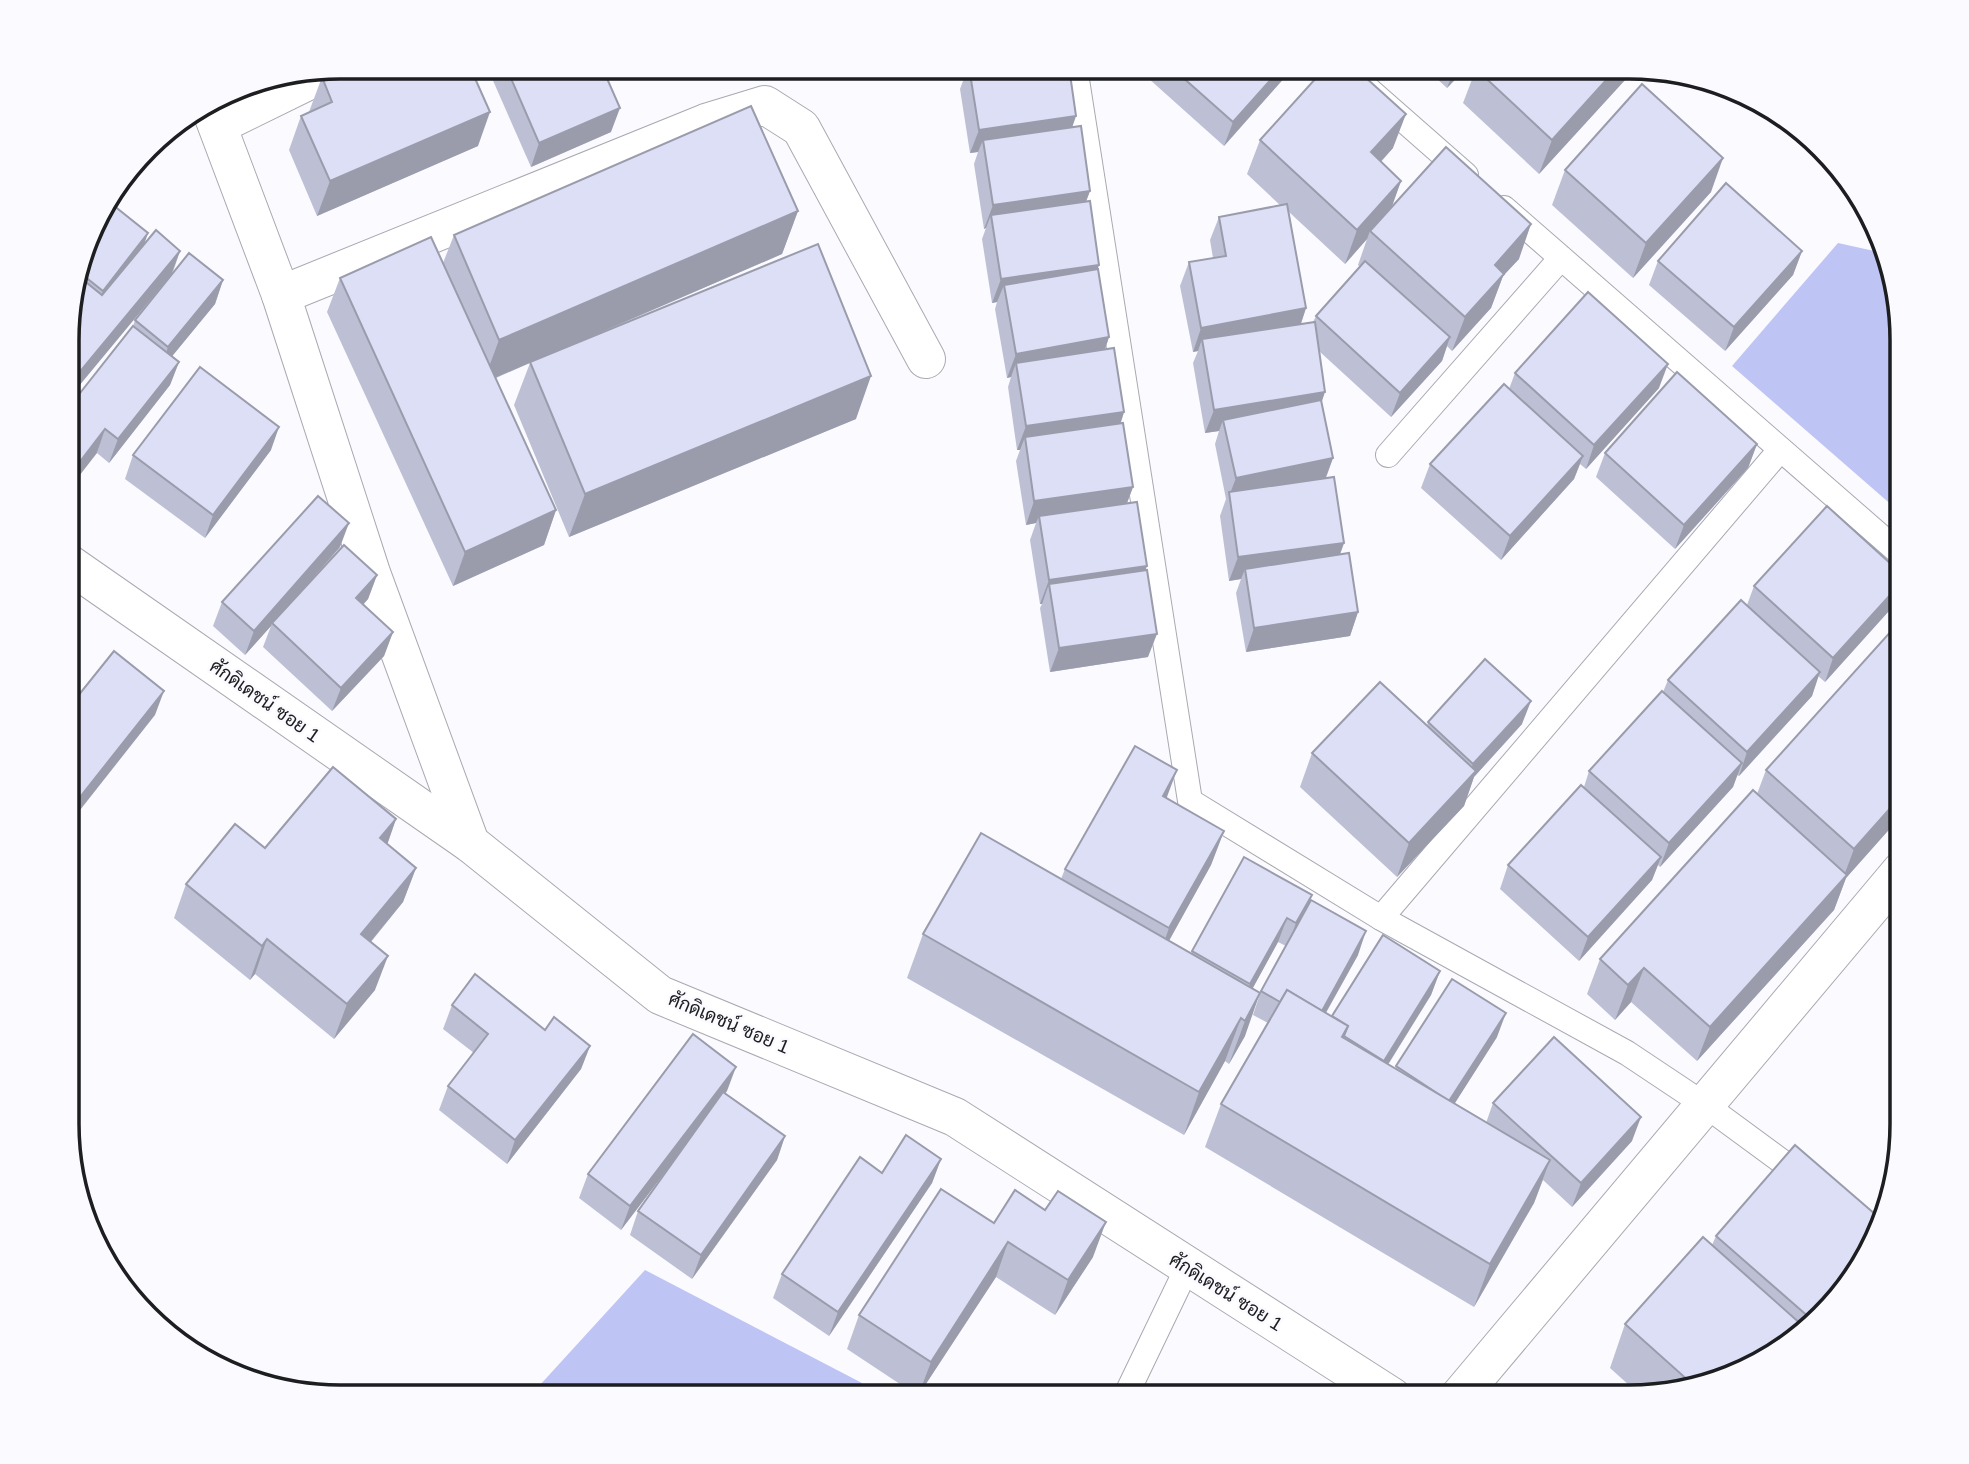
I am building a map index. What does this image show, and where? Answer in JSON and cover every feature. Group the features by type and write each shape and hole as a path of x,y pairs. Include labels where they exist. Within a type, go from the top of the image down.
{"street":[{"path":"297,83 214,115 281,295 371,573 470,843"},
{"path":"281,295 706,124 765,105 801,128 926,359"},
{"name":"ศักดิเดชน์ ซอย 1","path":"79,571 470,843 660,995 955,1117 1373,1385"},
{"path":"1469,1385 1890,884"}],"lane":[{"path":"1077,79 1190,801 1381,918 1627,1053 1705,1105 1828,1196"},
{"path":"1357,79 1890,545"},
{"path":"1388,455 1561,258"},
{"path":"1381,918 1780,450"},
{"path":"1131,1385 1187,1268"}],"shaded area":[{"path":"1838,243 1874,251 1885,289 1890,323 1890,504 1732,366"},
{"path":"645,1270 862,1383 860,1385 540,1385"}],"building":[{"path":"323,79 475,79 490,112 330,181 301,116 332,102"},
{"path":"511,79 607,79 620,108 539,143"},
{"path":"971,79 1071,79 1076,116 979,130"},
{"path":"1185,79 1271,79 1233,122"},
{"path":"1315,79 1367,79 1406,114 1371,152 1401,181 1357,230 1260,140"},
{"path":"1487,79 1607,79 1552,140"},
{"path":"1642,84 1723,158 1646,243 1565,170"},
{"path":"751,106 798,211 499,340 454,235"},
{"path":"1081,126 1090,191 993,205 983,140"},
{"path":"1446,147 1531,224 1495,265 1504,274 1465,317 1370,231"},
{"path":"1726,183 1802,251 1734,327 1658,261"},
{"path":"1090,201 1099,265 1001,279 991,215"},
{"path":"1287,204 1306,308 1201,328 1189,262 1226,256 1219,217"},
{"path":"115,207 148,233 103,291 87,278 99,240"},
{"path":"156,230 180,251 79,373 79,323 86,282 102,295"},
{"path":"431,237 556,510 465,552 340,278"},
{"path":"818,244 871,376 585,494 530,362"},
{"path":"189,253 223,280 168,347 135,320"},
{"path":"1365,261 1450,337 1400,393 1316,316"},
{"path":"1098,269 1109,337 1016,354 1004,285"},
{"path":"1588,292 1668,364 1594,445 1515,373"},
{"path":"1315,322 1325,392 1214,410 1202,339"},
{"path":"133,326 179,362 118,439 105,429 79,463 79,394"},
{"path":"1114,348 1124,412 1026,426 1016,363"},
{"path":"200,367 279,427 213,515 133,455"},
{"path":"1677,372 1757,444 1684,525 1605,453"},
{"path":"1504,384 1583,456 1510,536 1430,464"},
{"path":"1321,400 1333,458 1236,478 1223,420"},
{"path":"1123,423 1133,487 1034,501 1025,437"},
{"path":"1334,477 1344,543 1238,557 1229,492"},
{"path":"318,496 349,523 254,631 222,602"},
{"path":"1137,502 1147,566 1049,580 1039,516"},
{"path":"1827,506 1890,563 1890,595 1833,658 1754,586"},
{"path":"344,545 377,575 356,598 393,632 341,688 272,623"},
{"path":"1349,553 1358,612 1254,628 1245,569"},
{"path":"1147,570 1157,634 1059,648 1049,584"},
{"path":"1741,600 1820,672 1747,752 1668,680"},
{"path":"1890,632 1890,808 1854,849 1766,770"},
{"path":"114,651 164,691 79,798 79,695"},
{"path":"1485,659 1531,701 1473,764 1428,722"},
{"path":"1380,682 1476,771 1409,843 1312,753"},
{"path":"1662,691 1742,763 1669,843 1589,771"},
{"path":"1135,746 1177,770 1163,796 1224,831 1169,928 1065,869"},
{"path":"333,767 396,819 380,838 416,868 361,934 388,956 347,1004 267,939 262,946 186,884 235,824 265,848"},
{"path":"1581,785 1661,857 1588,937 1508,865"},
{"path":"1753,790 1847,875 1710,1027 1644,968 1628,985 1600,959"},
{"path":"981,833 1260,993 1245,1021 1241,1018 1199,1092 923,934"},
{"path":"1244,857 1312,895 1296,923 1287,918 1250,984 1192,951"},
{"path":"1311,900 1366,931 1322,1011 1287,990 1280,1002 1261,991"},
{"path":"1383,935 1440,971 1384,1061 1344,1036 1348,1026 1332,1016"},
{"path":"475,974 545,1030 554,1017 590,1046 515,1140 448,1086 488,1034 452,1005"},
{"path":"1452,979 1506,1013 1449,1101 1396,1066"},
{"path":"1287,990 1348,1026 1342,1037 1550,1160 1490,1264 1221,1104"},
{"path":"693,1034 736,1067 630,1206 588,1174"},
{"path":"1554,1037 1641,1117 1581,1183 1493,1103"},
{"path":"723,1092 785,1136 701,1255 638,1211"},
{"path":"906,1135 941,1159 838,1312 782,1274 860,1157 882,1173"},
{"path":"1795,1145 1874,1213 1863,1240 1846,1269 1807,1315 1716,1236"},
{"path":"941,1189 994,1223 1015,1190 1045,1210 1058,1191 1106,1222 1068,1280 1008,1242 931,1362 859,1315"},
{"path":"1703,1237 1799,1322 1745,1358 1686,1379 1625,1324"}]}
